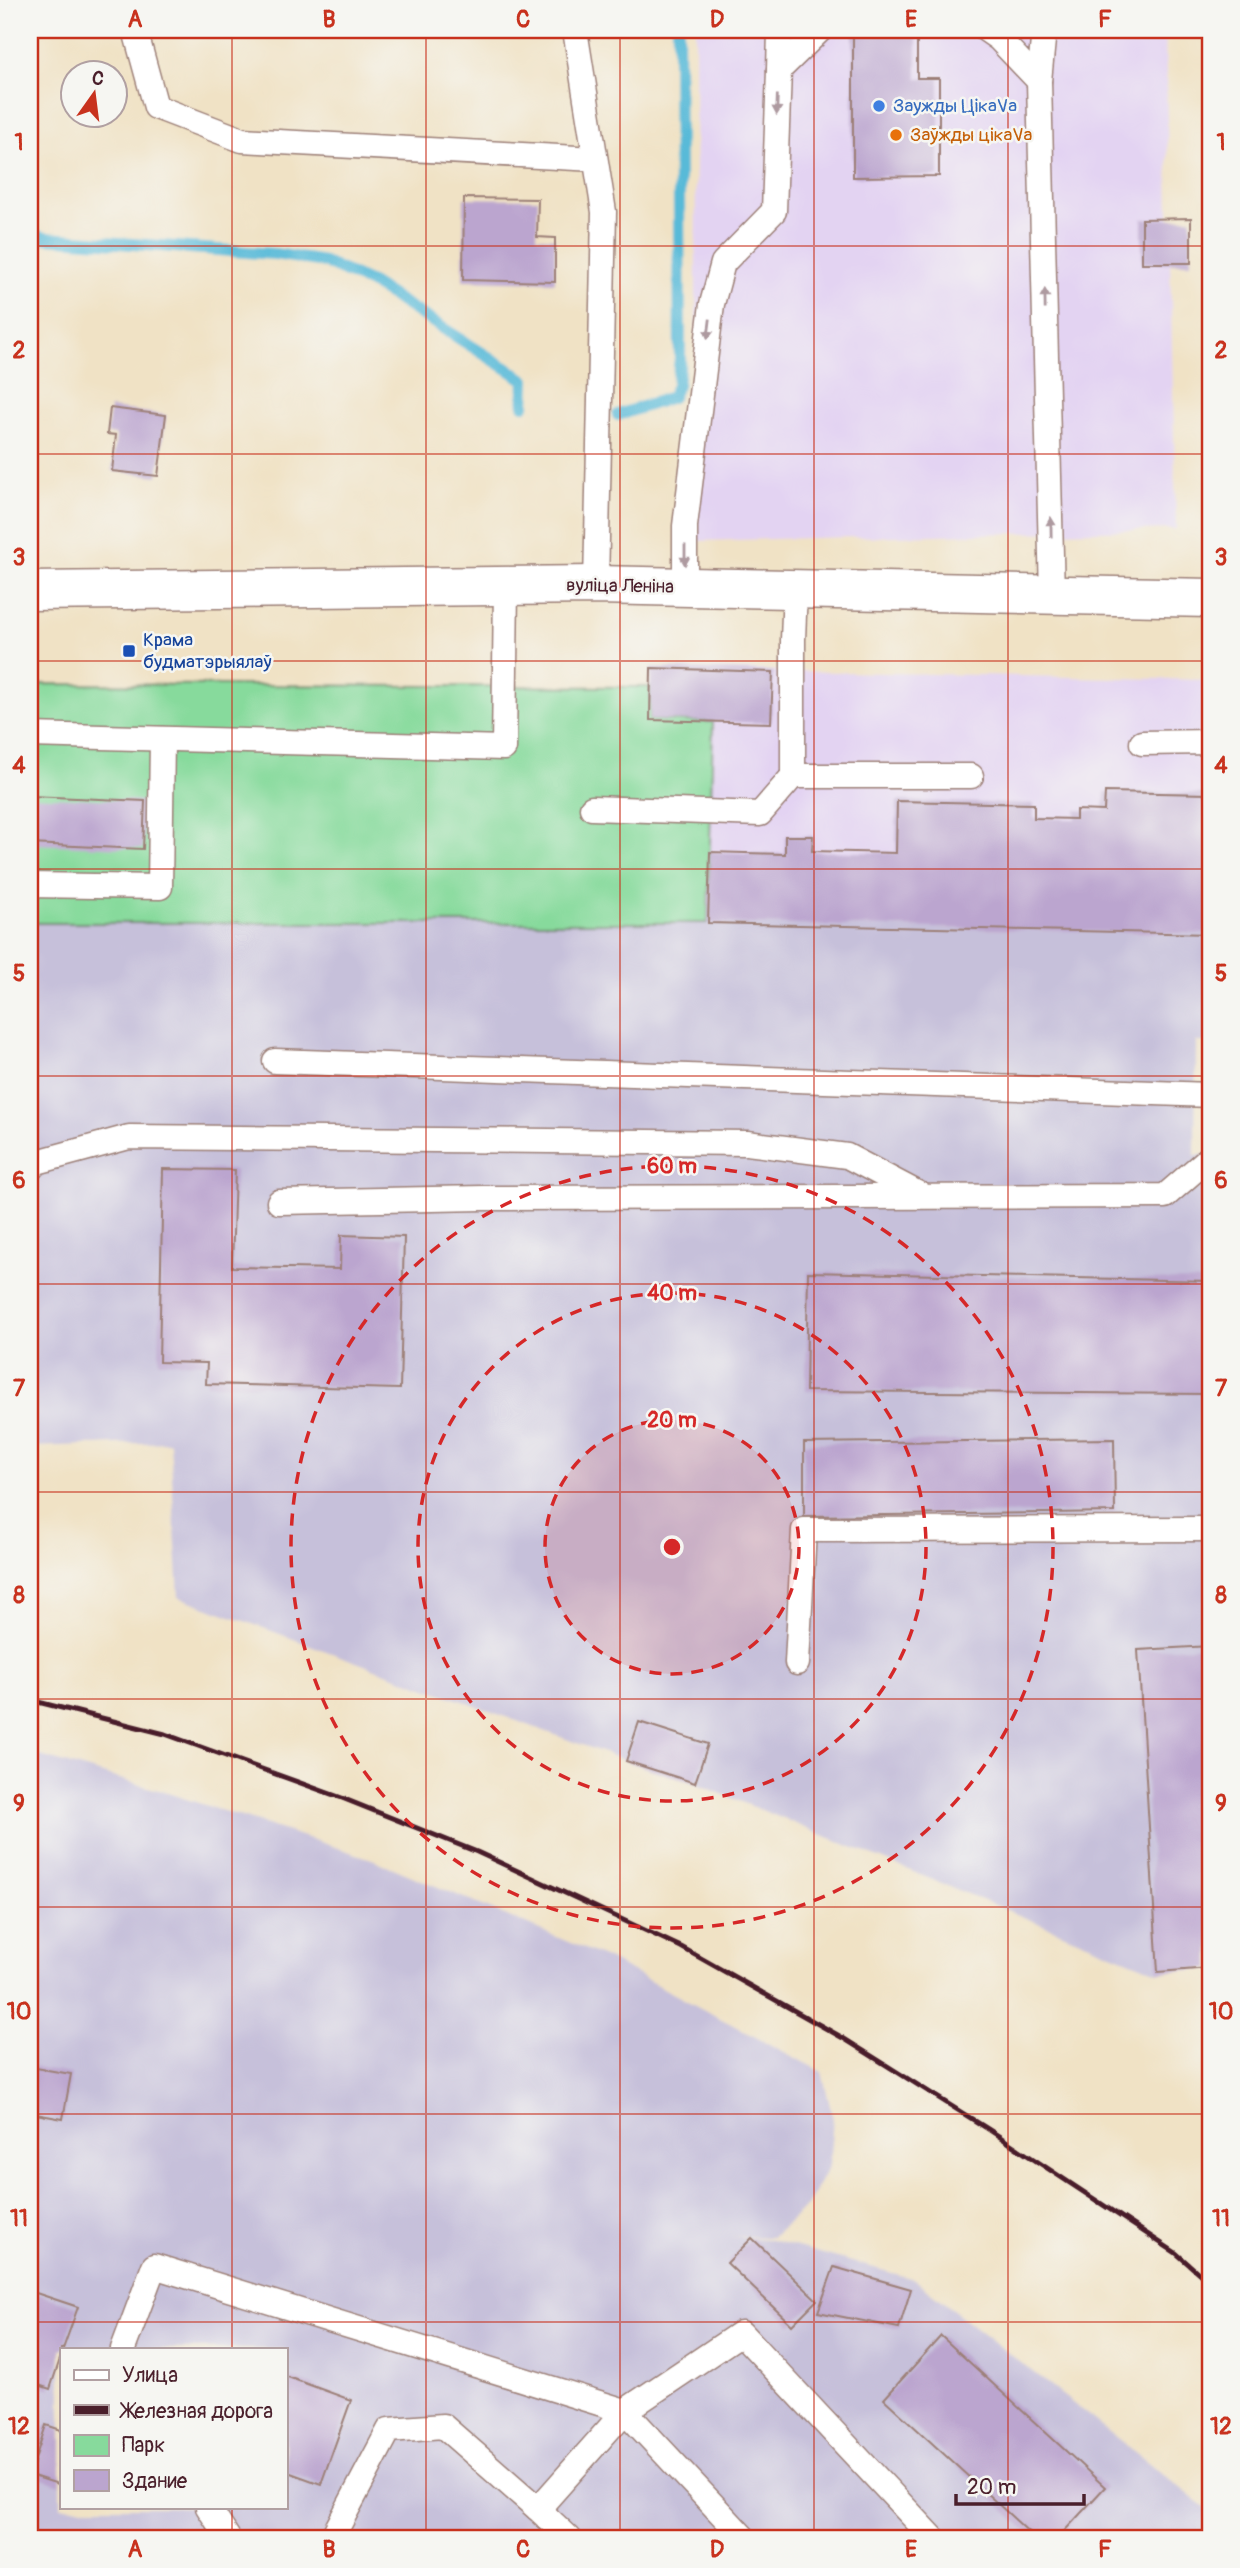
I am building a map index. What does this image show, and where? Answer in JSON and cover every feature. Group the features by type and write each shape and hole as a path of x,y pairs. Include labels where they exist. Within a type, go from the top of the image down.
{"main road":[{"name":"вуліца Леніна","path":"30,591 596,585 1210,598"}],"lane":[{"path":"135,30 156,107 242,140 596,159"},
{"path":"575,30 604,212 596,585"},
{"path":"685,586 685,526 712,304 723,263 774,211 780,30"},
{"path":"779,70 820,30"},
{"path":"986,30 999,39 1039,82"},
{"path":"1044,30 1039,82 1052,595"},
{"path":"30,736 504,748 506,586"},
{"path":"592,808 760,814 793,776 795,588"},
{"path":"30,885 160,887 162,739"},
{"path":"1142,743 1210,742"},
{"path":"793,776 971,776"},
{"path":"275,1061 1210,1095"},
{"path":"30,1169 37,1162 129,1138 747,1143 847,1156 925,1197"},
{"path":"279,1202 483,1198 1165,1196 1210,1157"},
{"path":"797,1663 804,1530 1210,1529"},
{"path":"123,2348 154,2266 625,2411 744,2538"},
{"path":"538,2509 625,2411 741,2333 933,2538"},
{"path":"332,2538 389,2430 443,2426 569,2538"},
{"path":"209,2508 228,2538"}],"shaded area":[{"path":"695,30 1165,30 1176,529 697,541"},
{"path":"651,668 1210,680 1210,934 708,923 30,923 30,684 650,687"},
{"path":"30,923 708,923 1210,934 1210,1042 1196,1042 1195,1155 1210,1155 1210,1968 1158,1972 695,1783 626,1761 179,1597 170,1442 30,1447"},
{"path":"30,1753 158,1790 372,1859 606,1958 822,2072 833,2119 829,2165 807,2206 772,2237 728,2236 768,2239 914,2279 1210,2511 1210,2538 49,2538 30,2521"}],"green space":[{"path":"30,684 651,687 650,720 713,722 708,923 30,923"}],"building":[{"path":"853,30 917,30 917,78 939,78 939,176 853,177"},
{"path":"464,198 538,199 537,237 555,238 555,282 463,280"},
{"path":"1191,218 1191,263 1142,263 1142,219"},
{"path":"110,408 166,415 158,476 112,471 116,435 107,434"},
{"path":"651,668 773,672 771,723 650,720"},
{"path":"1105,792 1210,794 1210,934 708,923 710,852 785,854 785,836 813,836 812,851 896,853 897,801 1034,804 1034,818 1076,819 1076,810 1104,811"},
{"path":"30,796 145,801 143,849 30,844"},
{"path":"163,1169 235,1170 232,1267 340,1269 341,1235 404,1237 400,1389 206,1384 207,1363 159,1362"},
{"path":"808,1272 1210,1281 1210,1394 806,1391"},
{"path":"1114,1439 1115,1512 804,1516 804,1443"},
{"path":"1210,1646 1210,1968 1158,1972 1138,1650"},
{"path":"639,1722 708,1744 695,1783 626,1761"},
{"path":"30,2067 71,2074 63,2119 30,2113"},
{"path":"752,2238 817,2300 792,2325 727,2263"},
{"path":"834,2267 911,2289 899,2328 818,2312"},
{"path":"30,2291 78,2307 63,2348 60,2348 60,2359 50,2389 30,2382"},
{"path":"941,2336 1105,2487 1058,2538 1035,2538 884,2399"},
{"path":"287,2377 351,2400 321,2484 287,2472"},
{"path":"46,2425 60,2430 60,2485 30,2475"}],"waterway":[{"path":"618,415 672,397 677,385 680,359 678,30"},
{"path":"30,234 46,238 275,254 324,262 373,284 525,380 524,405"}],"railway":[{"path":"30,1700 165,1734 342,1798 477,1852 681,1947 843,2038 988,2129 1176,2253 1210,2283"}],"place":[{"name":"Заужды ЦікаVа","path":"879,106"},
{"name":"Заўжды цікаVа","path":"896,135"},
{"name":"Крама будматэрыялаў","path":"129,651"}]}
